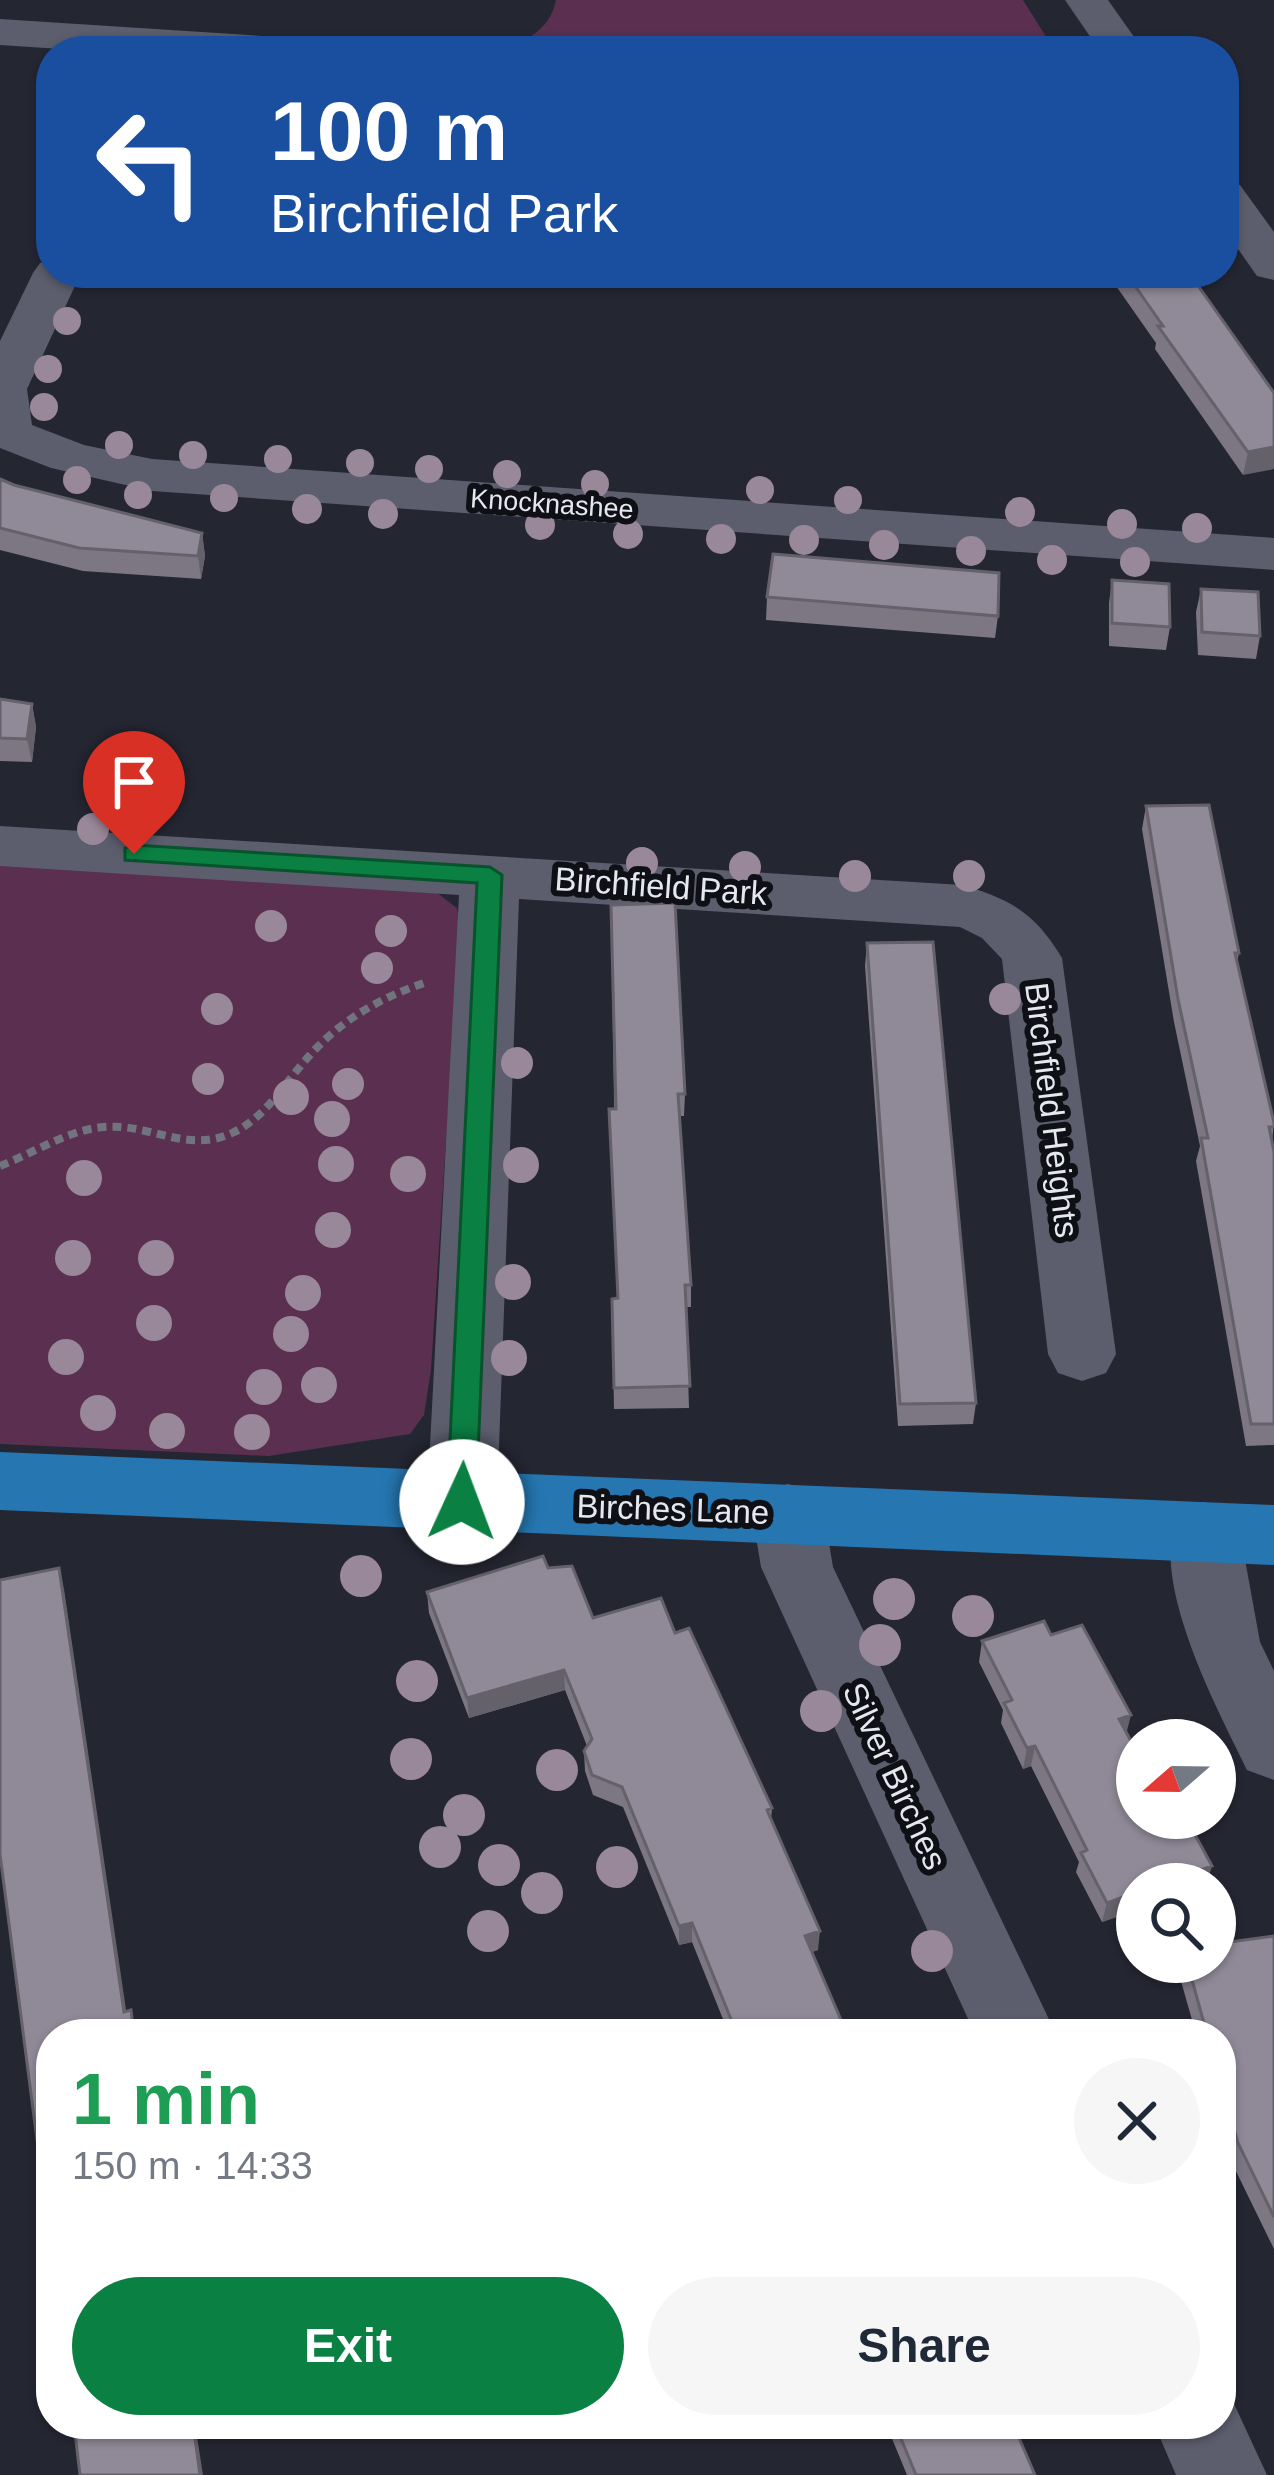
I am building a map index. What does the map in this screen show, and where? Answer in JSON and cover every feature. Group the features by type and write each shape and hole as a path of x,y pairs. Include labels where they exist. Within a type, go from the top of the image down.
{"main road":[{"name":"Birches Lane","path":"0,1481 1239,1534"}],"street":[{"path":"1086,0 1112,36"},
{"path":"0,32 41,36"},
{"path":"1239,216 1274,266"},
{"name":"Knocknashee","path":"50,288 2,389 8,433 69,458 152,476 1274,554"},
{"name":"Birchfield Park","path":"0,846 962,906"},
{"path":"462,1502 490,875"},
{"name":"Birchfield Heights","path":"962,906 989,913 1010,927 1032,958 1082,1354"},
{"name":"Silver Birches","path":"788,1513 797,1567 1009,2019"},
{"path":"1239,1534 1222,1643 1274,1748"},
{"path":"1205,2439 1222,2475"}],"path":[{"path":"0,1166 102,1127 126,1126 184,1144 214,1142 254,1120 313,1051 359,1013 421,984 486,974"}],"shaded area":[{"path":"556,0 1023,0 1046,36 531,36"},
{"path":"0,865 436,892 457,908 460,927 431,1370 424,1415 410,1434 269,1456 0,1444"}],"building":[{"path":"1136,288 1200,288 1274,393 1274,447 1248,452 1158,326 1163,326"},
{"path":"0,479 202,533 198,556 79,548 0,528"},
{"path":"773,554 999,573 998,616 767,597"},
{"path":"1112,580 1169,584 1170,627 1112,623"},
{"path":"1201,589 1258,592 1260,636 1202,632"},
{"path":"0,699 32,704 27,739 0,738"},
{"path":"1209,805 1239,953 1235,953 1274,1123 1269,1127 1274,1152 1274,1424 1251,1424 1201,1138 1208,1138 1178,999 1146,806"},
{"path":"675,903 685,1094 678,1094 691,1285 685,1285 690,1386 614,1388 612,1299 618,1298 609,1109 616,1109 611,905"},
{"path":"933,942 976,1403 900,1404 867,943"},
{"path":"543,1556 548,1568 572,1566 593,1618 661,1598 675,1633 689,1628 772,1808 767,1810 820,1931 805,1936 841,2019 731,2019 692,1923 679,1926 622,1787 592,1775 584,1751 592,1739 564,1670 467,1698 427,1592"},
{"path":"59,1568 124,2012 131,2010 132,2019 36,2019 36,2132 0,1854 0,1580"},
{"path":"1044,1621 1051,1635 1082,1625 1131,1715 1116,1719 1116,1839 1197,1839 1210,1863 1116,1863 1116,1900 1107,1903 1081,1853 1087,1850 1035,1746 1027,1748 1004,1703 1012,1700 982,1641"},
{"path":"1274,1936 1274,2217 1236,2136 1236,2019 1203,2019 1193,1983 1236,1983 1236,1941"},
{"path":"76,2439 195,2439 200,2475 80,2475"},
{"path":"901,2439 1019,2439 1035,2475 916,2475"}],"route":[{"path":"134,854 490,875 462,1502"}]}
